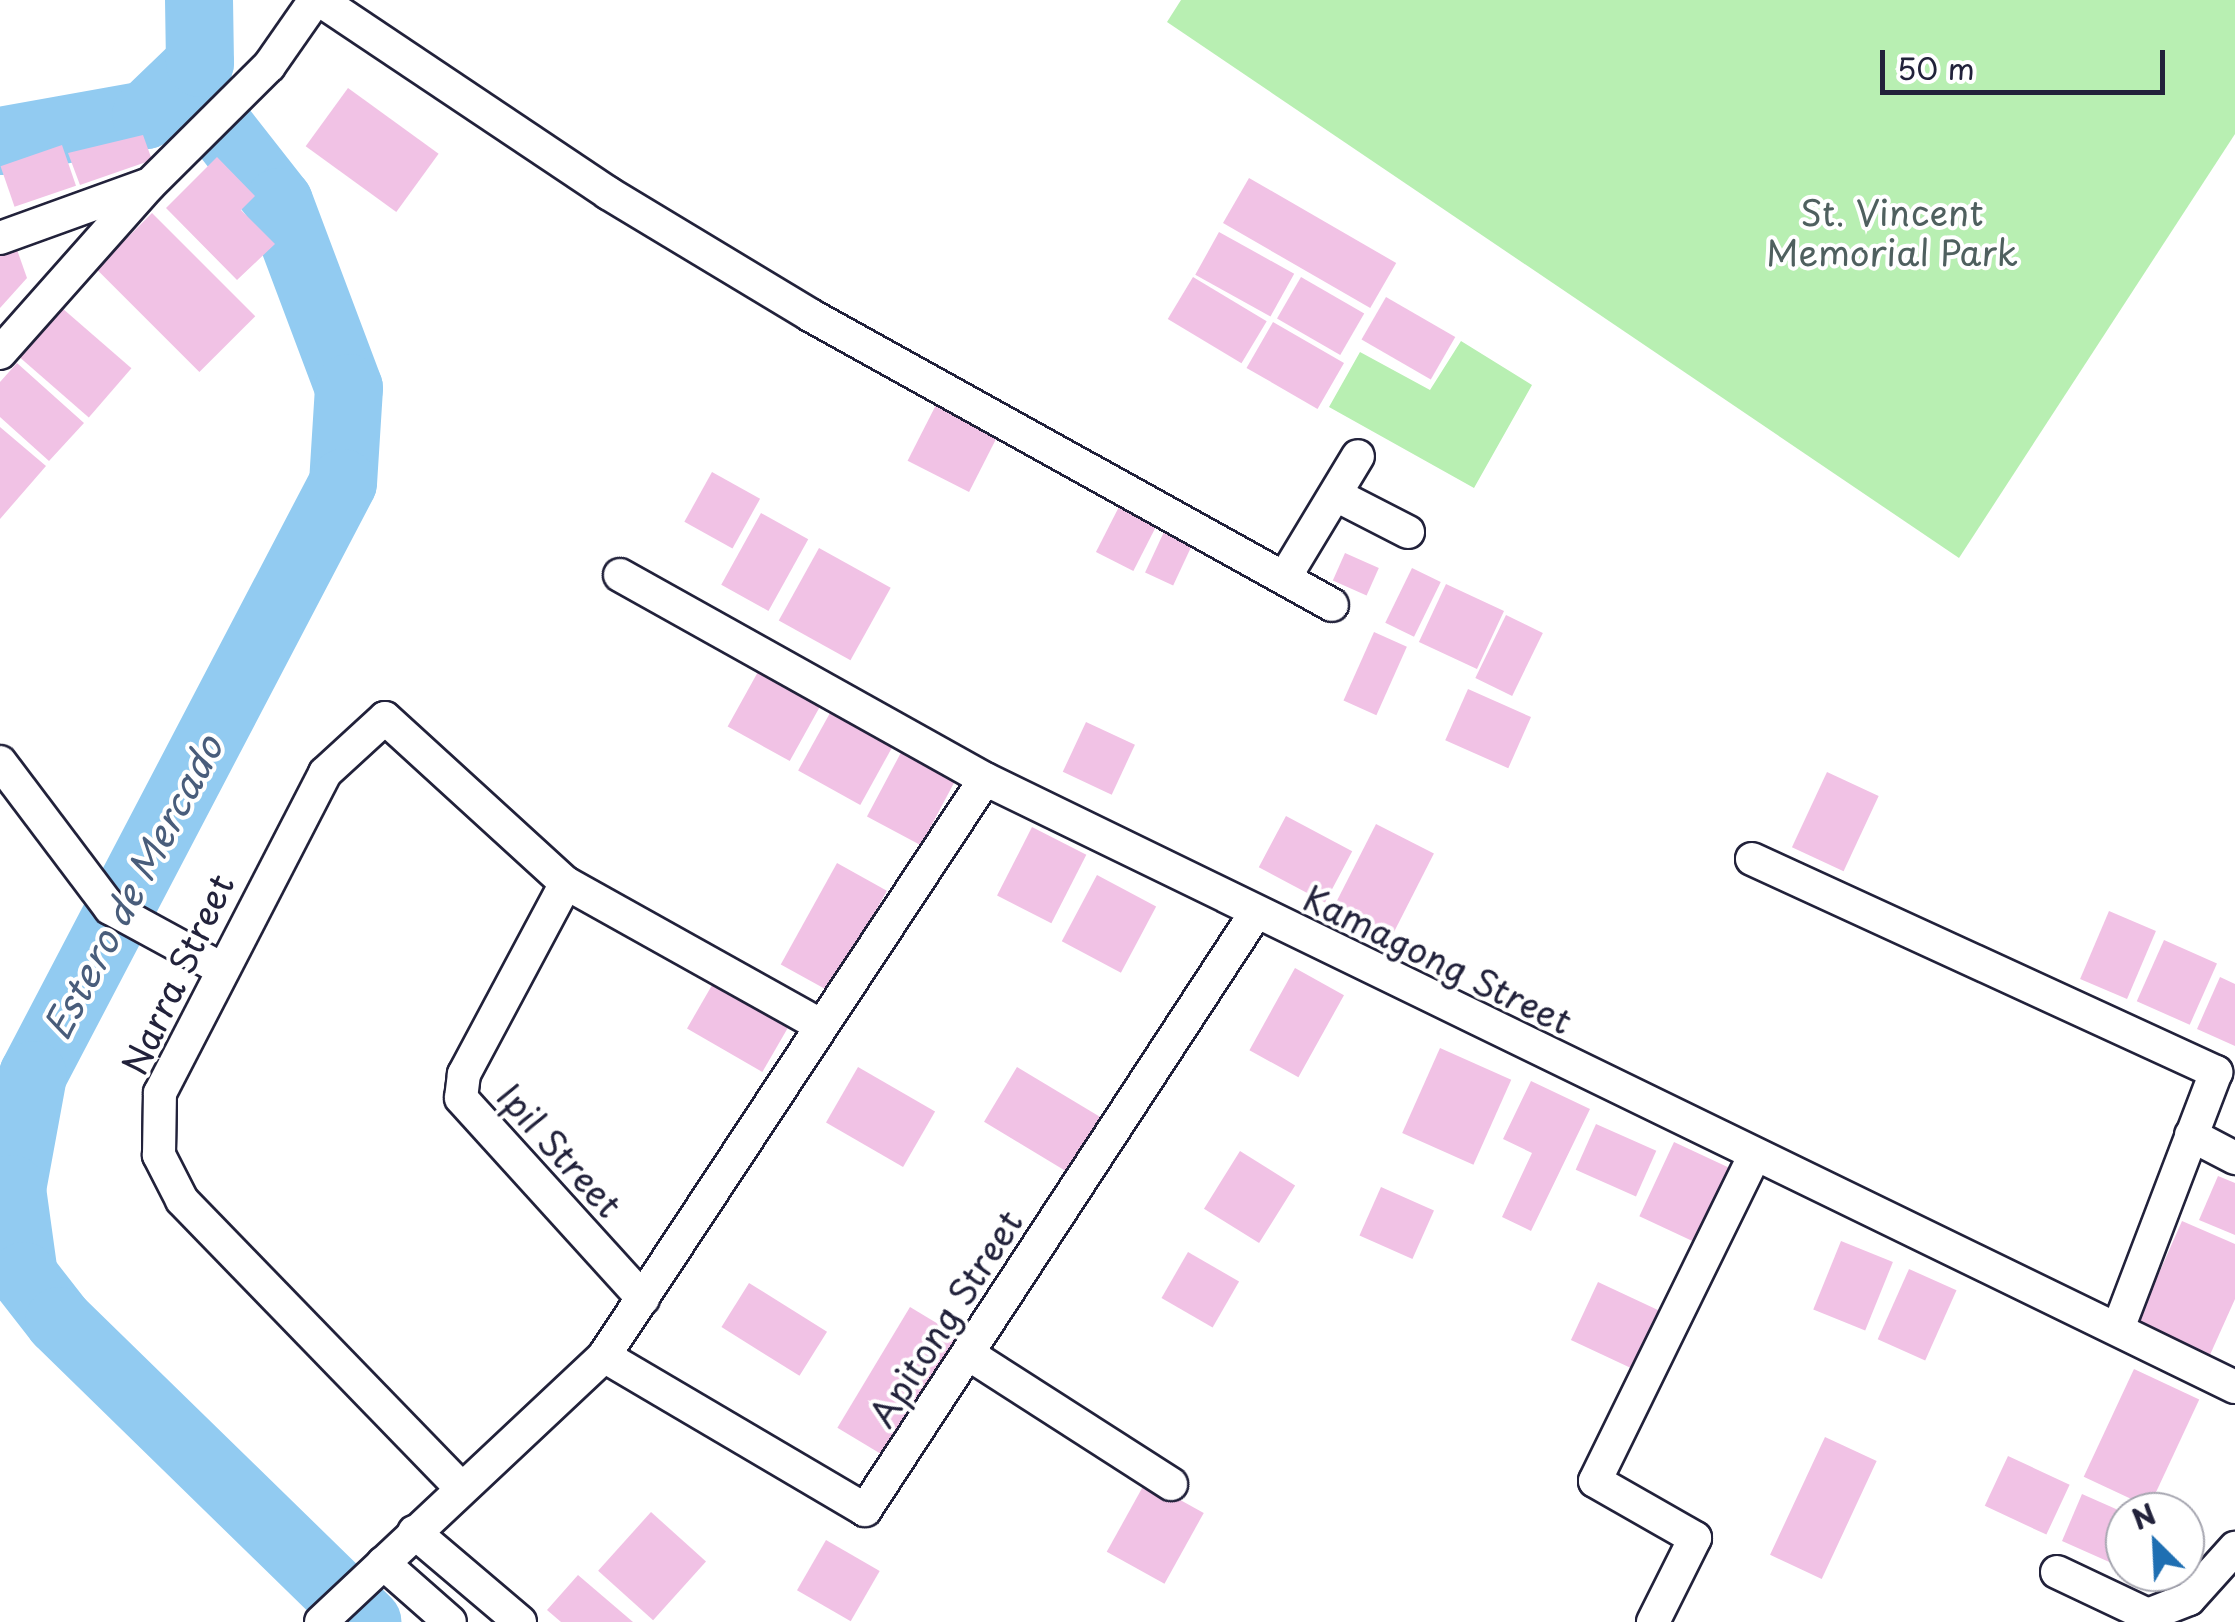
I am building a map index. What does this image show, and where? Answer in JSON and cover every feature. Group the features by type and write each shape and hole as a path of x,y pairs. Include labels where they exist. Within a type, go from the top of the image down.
{"street":[{"path":"0,352 149,185 270,66 317,0 608,194 793,305 1332,605"},
{"path":"0,238 149,185"},
{"path":"1284,577 1358,456"},
{"path":"1336,495 1408,532"},
{"name":"Kamagong Street","path":"620,575 985,779 1752,1158 2118,1328 2235,1387"},
{"name":"Narra Street","path":"461,1488 182,1200 159,1155 160,1094 218,967 325,773 385,718 566,883"},
{"path":"0,762 110,908 218,967"},
{"path":"320,1622 604,1356 985,779"},
{"path":"1752,859 2216,1072 2118,1328"},
{"path":"566,883 820,1026"},
{"name":"Ipil Street","path":"566,883 464,1074 460,1098 643,1299"},
{"name":"Apitong Street","path":"604,1356 866,1510 1256,914"},
{"path":"2191,1135 2235,1158"},
{"path":"1653,1622 1695,1538 1595,1481 1752,1158"},
{"path":"970,1355 1171,1484"},
{"path":"414,1532 520,1622"},
{"path":"2057,1572 2148,1616 2189,1599 2235,1548"},
{"path":"371,1574 450,1622"}],"green space":[{"name":"St. Vincent Memorial Park","path":"1181,0 2235,0 2235,134 1959,558 1167,22"},
{"path":"1461,341 1532,385 1474,488 1329,407 1360,352 1430,390"}],"building":[{"path":"348,88 439,154 396,212 306,146"},
{"path":"143,135 152,160 80,185 68,153"},
{"path":"62,145 76,186 15,207 1,166"},
{"path":"217,157 255,196 241,210 275,244 237,280 166,208"},
{"path":"1249,178 1396,263 1370,308 1223,223"},
{"path":"152,213 255,316 199,372 96,269"},
{"path":"1219,232 1294,274 1270,317 1195,275"},
{"path":"15,244 27,278 0,308 0,249"},
{"path":"1193,277 1267,321 1241,363 1168,319"},
{"path":"1301,277 1364,314 1340,355 1277,319"},
{"path":"1386,297 1455,337 1431,379 1362,339"},
{"path":"62,308 131,368 89,417 19,357"},
{"path":"1273,322 1344,363 1318,409 1246,368"},
{"path":"17,363 84,423 49,461 0,417 0,382"},
{"path":"938,401 999,432 969,492 908,461"},
{"path":"0,427 46,466 0,519"},
{"path":"712,472 760,499 732,549 684,522"},
{"path":"1125,495 1162,514 1133,571 1096,552"},
{"path":"761,513 808,539 768,611 721,585"},
{"path":"1170,519 1198,532 1173,586 1145,572"},
{"path":"819,548 891,588 850,660 779,621"},
{"path":"1345,553 1379,568 1367,595 1333,580"},
{"path":"1412,568 1441,582 1414,637 1385,623"},
{"path":"1446,584 1504,611 1477,669 1419,642"},
{"path":"1506,615 1543,633 1512,696 1475,678"},
{"path":"1374,632 1407,647 1376,715 1343,701"},
{"path":"764,661 826,695 790,761 728,727"},
{"path":"1468,689 1531,717 1508,768 1445,740"},
{"path":"835,704 897,738 860,805 798,770"},
{"path":"1086,722 1135,745 1112,795 1063,772"},
{"path":"905,745 959,774 921,845 867,817"},
{"path":"1827,772 1879,796 1844,871 1792,847"},
{"path":"1286,816 1352,851 1325,902 1259,867"},
{"path":"1376,824 1434,854 1388,944 1330,915"},
{"path":"1032,827 1086,855 1051,923 997,896"},
{"path":"837,863 887,891 831,992 781,964"},
{"path":"1097,875 1156,906 1121,973 1062,941"},
{"path":"2109,911 2156,931 2127,999 2080,979"},
{"path":"2164,940 2217,964 2190,1025 2137,1001"},
{"path":"1295,968 1344,995 1298,1077 1249,1050"},
{"path":"2220,977 2235,984 2235,1046 2197,1029"},
{"path":"715,980 790,1024 762,1072 687,1028"},
{"path":"1440,1048 1511,1080 1473,1165 1402,1133"},
{"path":"858,1067 935,1112 903,1167 826,1122"},
{"path":"1017,1067 1104,1120 1071,1174 984,1122"},
{"path":"1531,1081 1590,1109 1531,1231 1502,1217 1532,1153 1503,1139"},
{"path":"1596,1124 1656,1151 1636,1197 1576,1170"},
{"path":"1674,1142 1733,1169 1698,1244 1639,1216"},
{"path":"1240,1151 1295,1185 1259,1243 1204,1209"},
{"path":"2218,1176 2235,1183 2235,1235 2199,1220"},
{"path":"1381,1187 1434,1211 1412,1259 1359,1235"},
{"path":"2182,1221 2235,1244 2235,1299 2205,1366 2132,1334"},
{"path":"1841,1241 1893,1262 1865,1331 1813,1310"},
{"path":"1188,1252 1239,1282 1213,1327 1162,1298"},
{"path":"1909,1269 1957,1290 1925,1360 1878,1339"},
{"path":"1598,1282 1663,1312 1636,1370 1571,1340"},
{"path":"749,1283 827,1332 799,1376 721,1327"},
{"path":"910,1307 964,1339 891,1460 837,1428"},
{"path":"2134,1369 2199,1399 2156,1492 2116,1492 2084,1477"},
{"path":"1825,1437 1877,1461 1822,1579 1770,1555"},
{"path":"2008,1456 2070,1485 2046,1535 1985,1506"},
{"path":"1146,1481 1204,1513 1164,1584 1107,1552"},
{"path":"2082,1494 2105,1504 2105,1560 2062,1541"},
{"path":"651,1512 706,1562 653,1620 598,1571"},
{"path":"826,1540 880,1571 851,1621 797,1590"},
{"path":"578,1575 633,1622 561,1622 547,1610"}],"waterway":[{"path":"0,141 146,115 200,63 199,0"},
{"name":"Estero de Mercado","path":"184,81 279,202 349,388 343,483 33,1075 12,1189 24,1276 59,1321 367,1622"}]}
